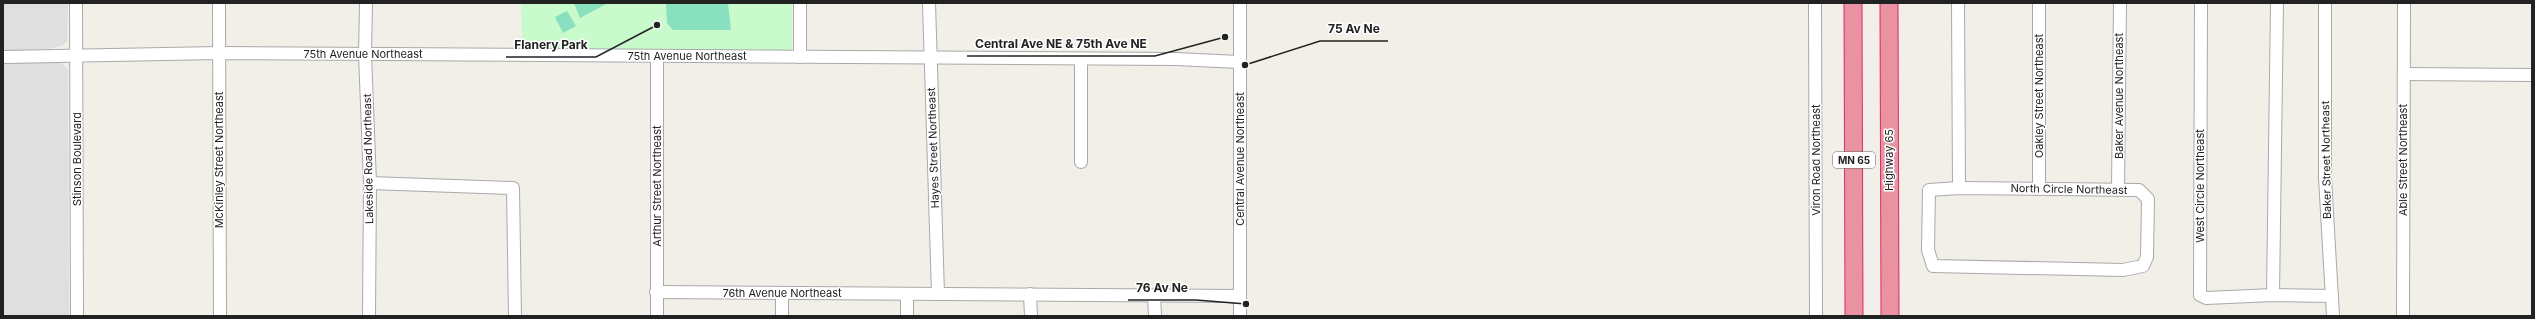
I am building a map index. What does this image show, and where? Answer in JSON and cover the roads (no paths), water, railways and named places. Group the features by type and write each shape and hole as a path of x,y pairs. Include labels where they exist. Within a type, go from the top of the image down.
{"highway":[{"name":"MN 65","path":"1853,3 1854,316"},
{"name":"Highway 65","path":"1889,3 1890,316"}],"street":[{"name":"Stinson Boulevard","path":"76,3 77,316"},
{"name":"McKinley Street Northeast","path":"219,3 220,316"},
{"name":"Lakeside Road Northeast","path":"366,3 365,54 370,183 369,316"},
{"path":"800,3 800,57"},
{"name":"Hayes Street Northeast","path":"929,3 938,294"},
{"name":"Central Avenue Northeast","path":"1240,3 1240,316"},
{"name":"Viron Road Northeast","path":"1815,3 1816,316"},
{"path":"1958,3 1959,188"},
{"name":"Oakley Street Northeast","path":"2039,3 2039,189"},
{"name":"Baker Avenue Northeast","path":"2118,189 2120,3"},
{"name":"West Circle Northeast","path":"2201,3 2200,295 2206,298 2273,295 2332,296"},
{"path":"2273,295 2277,3"},
{"name":"Baker Street Northeast","path":"2325,3 2325,178 2333,316"},
{"name":"Able Street Northeast","path":"2403,316 2404,3"},
{"name":"75th Avenue Northeast","path":"3,57 219,53 1081,59 1239,62"},
{"name":"Arthur Street Northeast","path":"657,56 657,316"},
{"path":"1081,59 1081,162"},
{"path":"2404,74 2532,75"},
{"path":"370,183 513,188 515,316"},
{"name":"North Circle Northeast","path":"1959,188 2039,189 2139,190 2148,199 2147,256 2142,266 2124,270 1933,266 1928,250 1929,190 1959,188"},
{"name":"76th Avenue Northeast","path":"656,292 1240,296"},
{"path":"782,293 782,316"},
{"path":"907,294 907,316"},
{"path":"1030,294 1031,316"},
{"path":"1154,295 1155,316"}],"place":[{"name":"Flanery Park","path":"657,25"},
{"name":"Central Ave NE & 75th Ave NE","path":"1225,37"},
{"name":"75 Av Ne","path":"1245,65"},
{"name":"76 Av Ne","path":"1246,304"}]}
